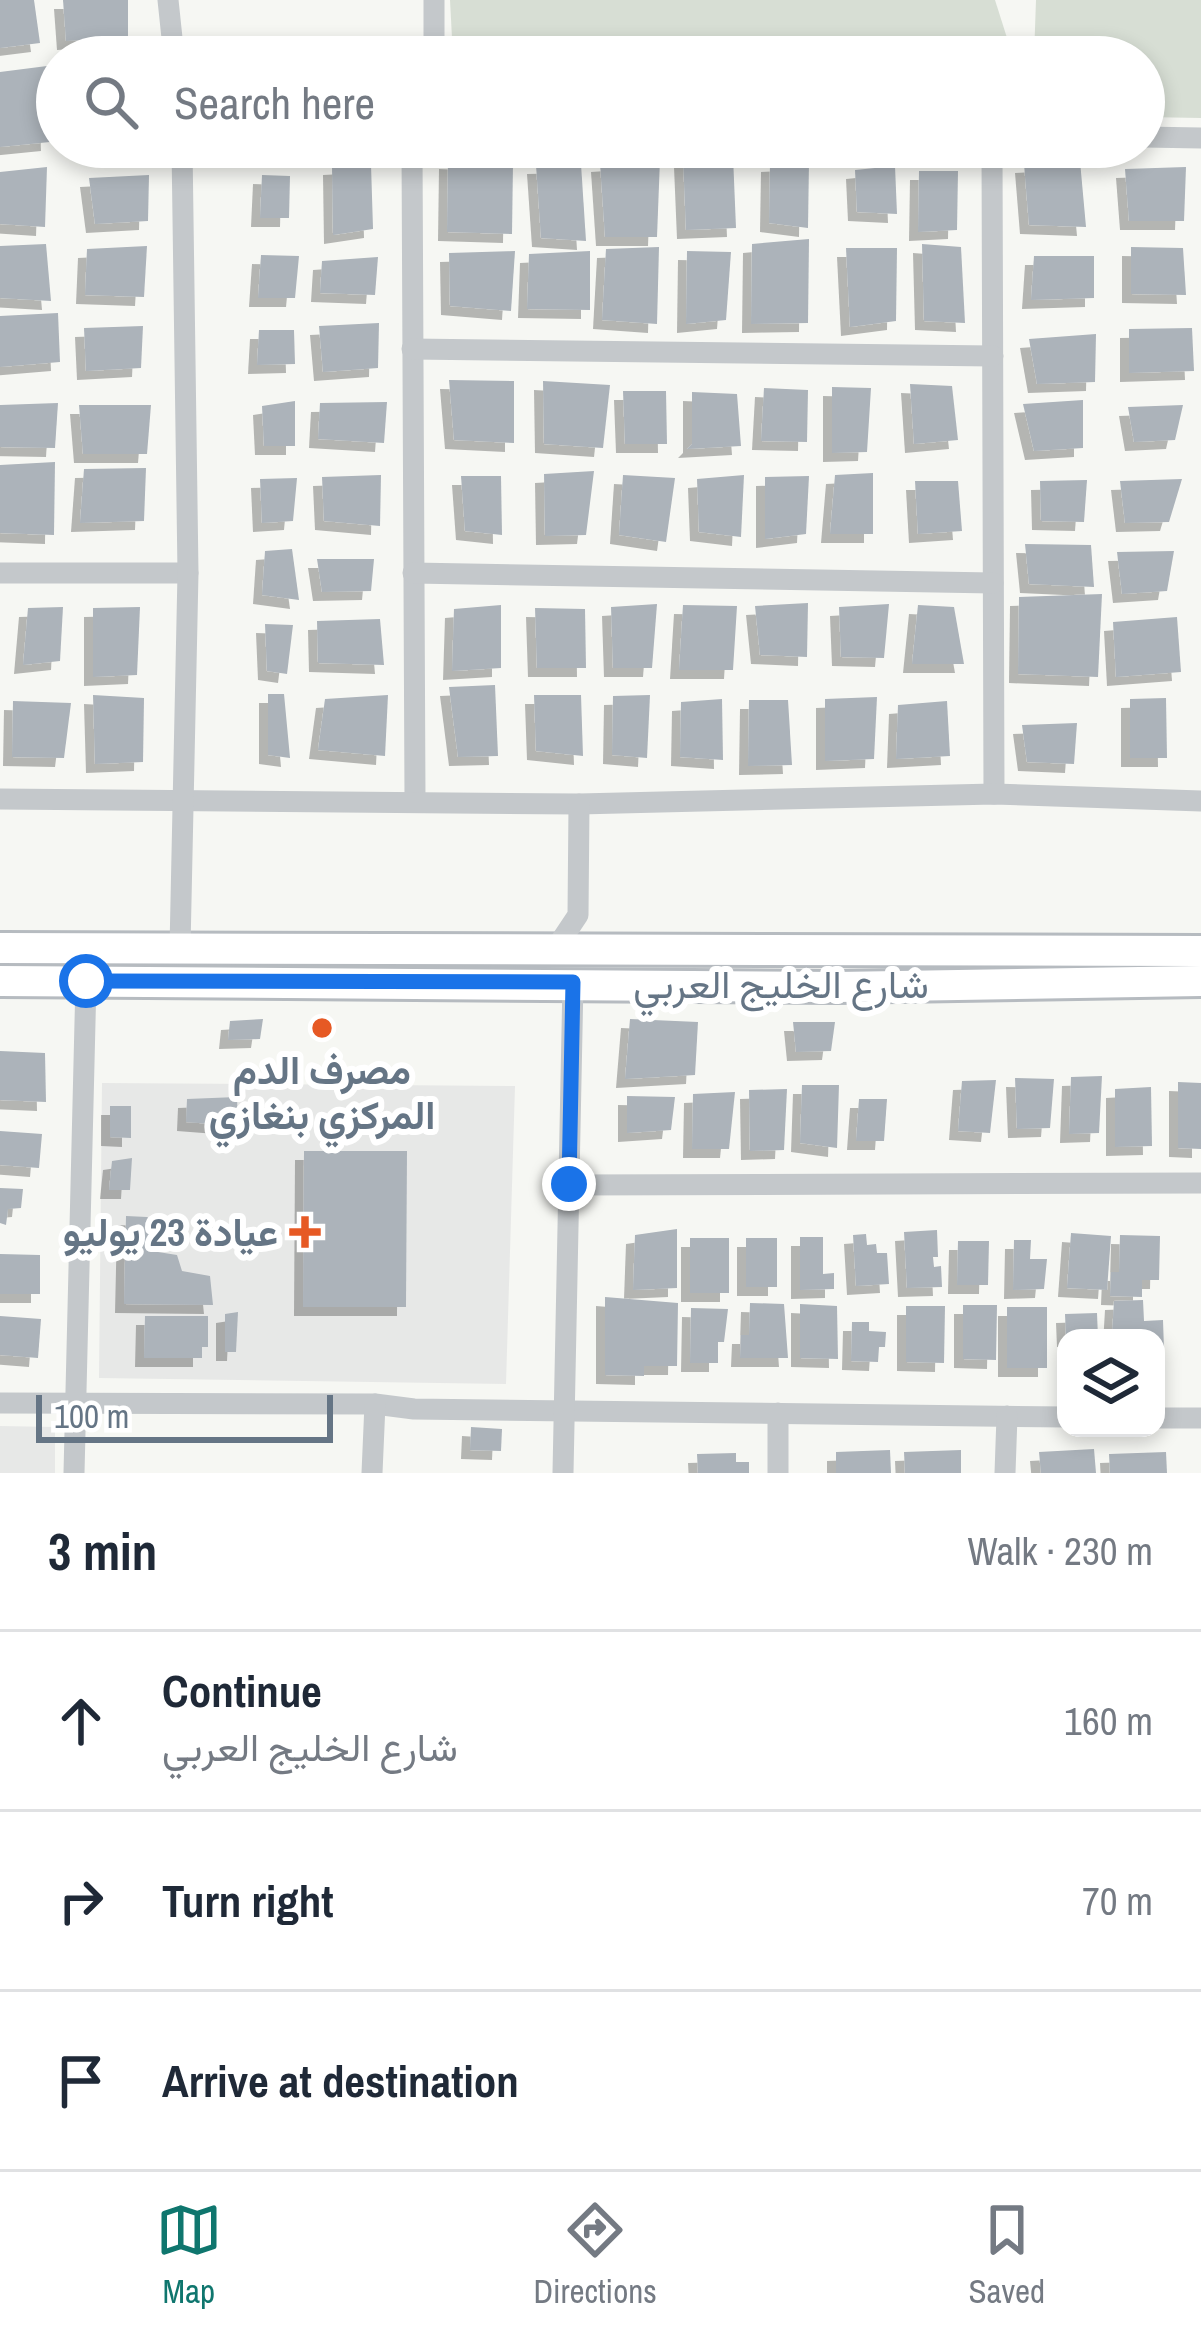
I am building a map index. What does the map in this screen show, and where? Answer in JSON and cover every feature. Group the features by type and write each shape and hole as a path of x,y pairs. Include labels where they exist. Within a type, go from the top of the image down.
{"main road":[{"name":"شارع الخليج العربي","path":"0,948 1201,951"},
{"path":"838,987 841,950"},
{"name":"شارع الخليج العربي","path":"0,981 838,987 1201,981"}],"street":[{"path":"169,0 172,36"},
{"path":"434,0 434,36"},
{"path":"1165,137 1201,138"},
{"path":"180,948 188,573 182,168"},
{"path":"412,168 416,800"},
{"path":"992,168 994,794"},
{"path":"412,349 993,356"},
{"path":"0,573 188,573"},
{"path":"413,573 993,583"},
{"path":"0,799 579,804 994,794 1201,800"},
{"path":"556,948 578,915 579,804"},
{"path":"578,915 606,948"},
{"path":"74,1473 86,981"},
{"path":"562,1473 573,982"},
{"path":"569,1184 1201,1183"},
{"path":"0,1402 1057,1417"},
{"path":"373,1473 375,1404"},
{"path":"778,1414 778,1473"},
{"path":"1005,1473 1007,1416"},
{"path":"1165,1418 1201,1418"}],"shaded area":[{"path":"450,0 995,0 1006,36 452,36"},
{"path":"1036,0 1201,0 1201,118 1165,117 1165,36 1035,36"},
{"name":"عيادة 23 يوليو","path":"102,1083 515,1086 506,1384 99,1378"},
{"path":"0,1426 55,1427 55,1473 0,1473"}],"building":[{"path":"0,0 34,0 36,44 0,48"},
{"path":"63,0 128,0 128,36 66,36"},
{"path":"36,67 36,143 0,147 0,72"},
{"path":"1186,167 1184,221 1129,221 1125,169"},
{"path":"47,168 45,227 0,224 0,172"},
{"path":"332,168 371,168 373,229 333,235"},
{"path":"448,168 513,168 512,234 447,232"},
{"path":"536,168 581,168 586,241 541,238"},
{"path":"600,168 660,168 657,237 605,237"},
{"path":"683,168 734,168 736,228 686,230"},
{"path":"770,168 809,168 808,228 769,223"},
{"path":"895,168 897,214 857,212 855,170"},
{"path":"1024,168 1081,168 1086,227 1029,225"},
{"path":"919,171 958,171 957,230 918,232"},
{"path":"149,175 148,221 95,224 89,178"},
{"path":"262,175 290,176 289,218 260,218"},
{"path":"809,239 808,323 751,324 752,244"},
{"path":"46,244 51,301 0,298 0,246"},
{"path":"922,244 961,247 965,323 924,321"},
{"path":"147,246 144,297 85,295 87,249"},
{"path":"659,247 657,324 602,320 606,249"},
{"path":"1131,247 1183,248 1186,295 1131,294"},
{"path":"846,248 897,248 896,321 850,327"},
{"path":"515,251 511,311 450,306 449,253"},
{"path":"590,251 590,310 527,309 529,254"},
{"path":"687,251 731,252 726,320 686,324"},
{"path":"261,255 299,256 295,298 258,298"},
{"path":"1034,256 1094,256 1094,298 1031,300"},
{"path":"378,257 375,295 320,293 322,261"},
{"path":"58,313 60,362 0,367 0,316"},
{"path":"379,323 378,368 323,372 319,326"},
{"path":"143,326 141,368 86,371 84,328"},
{"path":"1192,328 1194,371 1129,373 1129,329"},
{"path":"259,330 294,330 295,364 257,365"},
{"path":"1096,334 1095,382 1037,384 1029,339"},
{"path":"449,380 514,381 514,443 454,440"},
{"path":"543,381 610,385 603,448 544,444"},
{"path":"910,384 952,386 958,440 914,444"},
{"path":"832,387 871,388 867,452 832,453"},
{"path":"764,388 808,390 807,442 761,441"},
{"path":"623,391 666,391 667,444 625,444"},
{"path":"692,392 737,394 741,446 687,449 692,444"},
{"path":"1083,400 1083,448 1034,451 1023,404"},
{"path":"295,401 295,446 264,446 262,406"},
{"path":"387,402 384,443 318,439 320,403"},
{"path":"58,403 55,448 0,447 0,405"},
{"path":"79,405 151,405 147,454 83,454"},
{"path":"1183,405 1175,440 1134,442 1128,407"},
{"path":"55,462 54,535 0,533 0,465"},
{"path":"146,468 144,521 80,523 84,469"},
{"path":"594,471 586,535 545,536 544,474"},
{"path":"873,473 873,534 830,534 835,475"},
{"path":"381,475 380,526 324,521 322,477"},
{"path":"623,475 675,478 666,542 619,535"},
{"path":"744,475 741,537 699,532 697,479"},
{"path":"461,476 501,476 502,535 465,531"},
{"path":"809,476 806,534 765,539 765,477"},
{"path":"297,478 293,521 262,523 260,479"},
{"path":"1182,479 1169,522 1125,523 1120,481"},
{"path":"1087,480 1084,522 1041,521 1040,481"},
{"path":"915,481 958,481 962,531 918,534"},
{"path":"1025,544 1091,545 1094,587 1029,584"},
{"path":"292,549 299,600 262,595 265,551"},
{"path":"1174,551 1167,591 1122,594 1117,552"},
{"path":"317,559 374,559 371,591 322,592"},
{"path":"1102,594 1098,677 1018,674 1019,597"},
{"path":"808,603 807,657 760,655 755,606"},
{"path":"657,604 652,668 613,668 611,607"},
{"path":"889,604 884,658 841,657 839,607"},
{"path":"501,605 501,668 452,671 454,609"},
{"path":"683,605 737,606 733,670 679,670"},
{"path":"918,605 954,607 964,664 912,664"},
{"path":"63,607 60,661 23,665 28,608"},
{"path":"140,607 137,675 93,677 93,608"},
{"path":"535,608 585,609 586,668 537,668"},
{"path":"1177,617 1181,672 1116,677 1113,622"},
{"path":"380,619 384,665 318,663 317,621"},
{"path":"265,624 293,625 287,674 267,671"},
{"path":"495,685 498,756 458,757 449,687"},
{"path":"268,694 284,694 290,758 268,755"},
{"path":"93,695 144,698 143,762 95,764"},
{"path":"388,695 385,756 318,750 325,699"},
{"path":"534,695 581,695 583,756 536,751"},
{"path":"650,695 647,758 612,755 613,696"},
{"path":"877,697 874,759 825,761 825,699"},
{"path":"1166,698 1167,758 1130,758 1130,699"},
{"path":"722,699 723,760 680,757 681,702"},
{"path":"749,700 788,700 792,765 748,766"},
{"path":"13,701 71,703 64,758 12,757"},
{"path":"947,701 950,756 896,759 898,705"},
{"path":"1077,723 1074,764 1027,762 1022,725"},
{"path":"263,1019 260,1039 228,1040 230,1021"},
{"path":"630,1019 698,1022 695,1075 625,1079"},
{"path":"793,1022 835,1022 831,1051 796,1052"},
{"path":"0,1051 45,1053 46,1102 0,1100"},
{"path":"1102,1076 1099,1133 1069,1134 1071,1077"},
{"path":"1015,1078 1054,1079 1050,1128 1017,1129"},
{"path":"996,1080 990,1133 958,1131 962,1081"},
{"path":"1178,1082 1201,1083 1201,1149 1178,1148"},
{"path":"802,1085 839,1085 837,1148 800,1143"},
{"path":"1151,1087 1152,1146 1115,1147 1115,1089"},
{"path":"787,1089 784,1150 750,1151 749,1090"},
{"path":"735,1092 729,1149 692,1149 693,1094"},
{"path":"627,1096 675,1097 671,1130 627,1133"},
{"path":"237,1097 238,1126 186,1122 187,1099"},
{"path":"859,1099 887,1099 884,1141 856,1141"},
{"path":"110,1106 131,1106 131,1138 110,1137"},
{"path":"0,1131 42,1134 39,1168 0,1165"},
{"path":"304,1151 407,1151 406,1307 303,1307"},
{"path":"132,1158 130,1190 109,1190 112,1161"},
{"path":"0,1188 23,1189 21,1208 8,1209 6,1225 0,1223"},
{"path":"126,1216 147,1217 157,1223 158,1252 177,1255 182,1271 210,1276 213,1305 124,1304"},
{"path":"677,1229 677,1288 633,1290 635,1235"},
{"path":"937,1230 938,1257 933,1257 934,1267 941,1266 942,1287 907,1288 904,1232"},
{"path":"1071,1233 1111,1236 1107,1290 1067,1288"},
{"path":"866,1234 867,1245 876,1244 877,1253 887,1253 889,1284 856,1286 853,1235"},
{"path":"1120,1235 1160,1236 1159,1280 1142,1280 1142,1297 1110,1296 1111,1272 1119,1272"},
{"path":"800,1237 823,1237 823,1274 834,1273 834,1289 800,1290"},
{"path":"690,1238 729,1238 729,1293 690,1293"},
{"path":"746,1238 777,1238 777,1287 746,1287"},
{"path":"1014,1240 1031,1240 1030,1259 1047,1259 1044,1289 1013,1290"},
{"path":"958,1241 989,1241 988,1285 957,1285"},
{"path":"0,1254 40,1255 40,1294 0,1294"},
{"path":"605,1297 678,1303 677,1366 644,1366 644,1376 605,1375"},
{"path":"1143,1300 1144,1321 1163,1320 1163,1329 1112,1329 1114,1301"},
{"path":"750,1303 784,1304 788,1358 740,1358 741,1335 749,1335"},
{"path":"800,1304 837,1306 838,1359 800,1358"},
{"path":"963,1305 997,1305 996,1360 963,1359"},
{"path":"906,1306 945,1306 944,1363 906,1362"},
{"path":"1007,1307 1047,1307 1047,1368 1007,1368"},
{"path":"691,1308 728,1309 724,1342 718,1342 718,1363 690,1363"},
{"path":"238,1312 236,1352 225,1352 225,1314"},
{"path":"1097,1313 1098,1329 1066,1329 1065,1314"},
{"path":"0,1316 41,1319 38,1358 0,1355"},
{"path":"145,1316 208,1316 208,1347 202,1347 202,1358 144,1358"},
{"path":"852,1322 869,1322 869,1331 886,1332 878,1362 851,1361"},
{"path":"471,1427 502,1429 501,1451 470,1450"},
{"path":"1094,1449 1096,1473 1041,1473 1039,1452"},
{"path":"890,1450 891,1473 836,1473 836,1452"},
{"path":"961,1450 961,1473 905,1473 904,1452"},
{"path":"1166,1452 1167,1473 1110,1473 1109,1454"},
{"path":"736,1453 736,1462 749,1462 749,1473 698,1473 697,1454"}],"place":[{"name":"مصرف الدم المركزي بنغازي","path":"322,1028"},
{"name":"عيادة 23 يوليو","path":"305,1232"}],"route":[{"path":"86,981 573,982 569,1184"}]}
